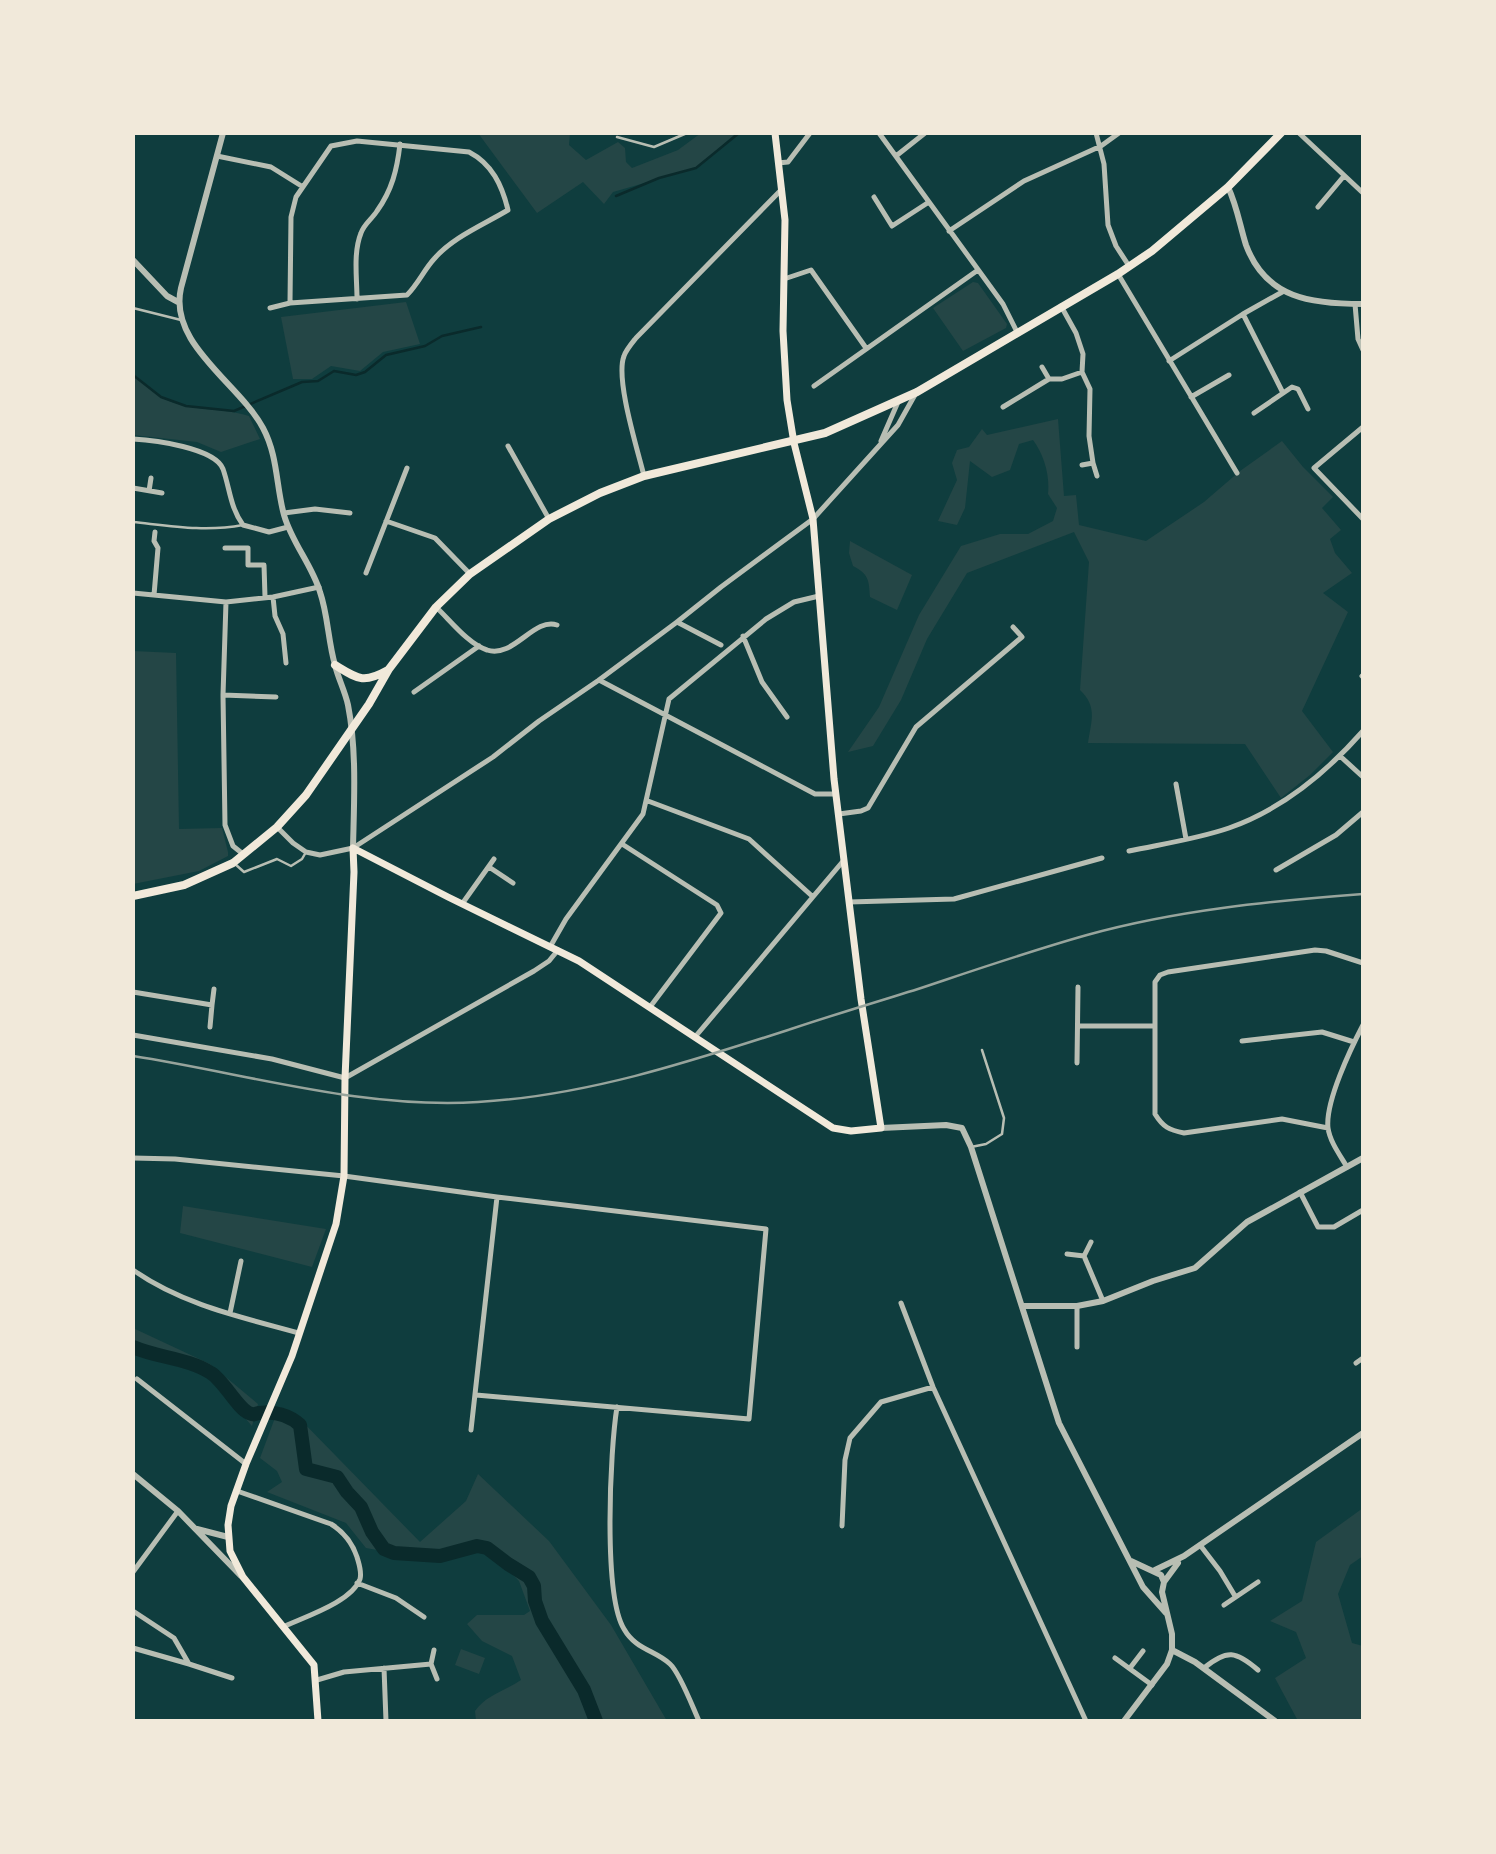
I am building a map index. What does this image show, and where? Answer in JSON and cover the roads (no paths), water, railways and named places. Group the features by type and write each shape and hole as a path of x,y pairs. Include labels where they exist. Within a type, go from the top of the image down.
{"main road":[{"path":"352,848 579,961 833,1128 851,1132 881,1128 836,794 813,519 794,443 787,400 783,331 783,188 775,133"},
{"path":"133,896 184,884 233,863 277,827 306,795 389,669 436,607 470,574 549,519 600,493 644,477 794,443 838,429 917,392 1148,254 1228,187 1281,133"},
{"path":"335,665 364,680 389,669"},
{"path":"318,1721 314,1665 243,1577 232,1557 228,1537 231,1506 259,1430 292,1356 336,1224 344,1176 345,1078 354,872 352,848"}],"street":[{"path":"223,133 178,302 181,320 195,346 240,395 264,429 275,458 288,527 319,587 335,665 347,701 351,730 352,848"},
{"path":"778,163 788,162 810,133"},
{"path":"879,133 1003,304 1017,332"},
{"path":"896,156 925,133"},
{"path":"1096,133 1104,164 1108,225 1116,246 1129,266"},
{"path":"949,231 1024,181 1101,146 1119,133"},
{"path":"1299,133 1363,193"},
{"path":"271,308 290,303 407,295 433,260 453,242 508,210 498,180 482,158 460,149 357,141 331,146 296,197 291,217 290,303"},
{"path":"358,299 356,263 360,236 394,183 400,144"},
{"path":"217,156 271,167 303,187"},
{"path":"1318,207 1344,176"},
{"path":"1228,187 1255,263 1284,291 1297,298 1323,303 1359,304 1358,339 1363,350"},
{"path":"644,477 623,384 624,356 642,332 783,188"},
{"path":"874,197 892,226 929,202"},
{"path":"133,260 167,296 178,302"},
{"path":"784,279 811,270 866,348"},
{"path":"814,386 978,270"},
{"path":"1118,274 1237,473"},
{"path":"1169,361 1284,291"},
{"path":"1061,306 1076,332 1083,354 1082,372 1090,388 1089,436 1097,476"},
{"path":"1243,314 1283,393"},
{"path":"1042,367 1049,379"},
{"path":"1003,407 1049,379 1062,379 1082,372"},
{"path":"1191,397 1229,375"},
{"path":"1254,413 1292,387 1298,389 1308,409"},
{"path":"277,827 293,844 306,852 320,855 352,848 493,757 813,519 898,425 917,392"},
{"path":"813,519 817,510 884,438 898,402"},
{"path":"1363,427 1314,468 1363,519"},
{"path":"133,439 196,450 217,461 222,466 231,503 243,525 269,532 288,527"},
{"path":"508,446 549,519"},
{"path":"1082,465 1093,463"},
{"path":"366,573 407,468"},
{"path":"149,491 151,478"},
{"path":"133,488 162,492"},
{"path":"284,513 315,509 350,513"},
{"path":"386,521 435,538 470,574"},
{"path":"154,595 158,548 154,541 155,532"},
{"path":"225,548 248,548 248,565 273,566"},
{"path":"264,565 265,597"},
{"path":"133,593 226,602 273,597 319,587"},
{"path":"133,1035 272,1059 345,1078 534,971 549,961 566,919 643,814 669,699 743,636 794,602 819,596"},
{"path":"273,597 275,616 283,634 286,663"},
{"path":"226,602 223,695 225,825 233,846 244,855"},
{"path":"436,607 479,646 489,651 502,651 547,624 557,625"},
{"path":"677,622 721,645"},
{"path":"839,814 868,808 916,727 1022,637 1013,627"},
{"path":"743,636 762,682 787,717"},
{"path":"414,692 479,646"},
{"path":"599,680 815,794 836,794"},
{"path":"223,695 276,697"},
{"path":"1129,851 1232,827 1283,802 1320,776 1363,730"},
{"path":"1340,756 1363,777"},
{"path":"1177,784 1186,839"},
{"path":"648,801 749,839 812,896"},
{"path":"1276,870 1336,835 1363,812"},
{"path":"622,844 717,905 721,913 650,1007"},
{"path":"849,902 954,899 1102,858"},
{"path":"462,904 494,859"},
{"path":"695,1037 844,859"},
{"path":"489,867 513,883"},
{"path":"1328,1128 1282,1119 1184,1133 1171,1131 1164,1126 1155,1114 1155,982 1163,974 1315,950 1363,963"},
{"path":"1077,1063 1078,987"},
{"path":"210,1027 214,989"},
{"path":"133,992 212,1005"},
{"path":"1348,1167 1332,1141 1328,1128 1332,1099 1363,1025"},
{"path":"1078,1026 1155,1026"},
{"path":"1242,1041 1322,1032 1354,1042"},
{"path":"881,1128 956,1125 962,1128 971,1147 1059,1423 1141,1583 1166,1613"},
{"path":"133,1158 176,1159 344,1176 766,1229 749,1419 476,1395"},
{"path":"1022,1306 1077,1306 1102,1301 1153,1280 1195,1268 1247,1222 1363,1158"},
{"path":"1300,1192 1318,1227 1334,1227 1363,1210"},
{"path":"471,1430 497,1197"},
{"path":"1091,1242 1084,1256 1102,1301"},
{"path":"1067,1254 1084,1256"},
{"path":"230,1313 241,1261"},
{"path":"133,1270 156,1286 176,1295 299,1333"},
{"path":"901,1303 933,1387 1086,1721"},
{"path":"1077,1306 1077,1347"},
{"path":"1356,1363 1363,1358"},
{"path":"136,1379 246,1464"},
{"path":"842,1526 845,1460 850,1438 881,1402 933,1387"},
{"path":"617,1407 613,1432 610,1516 615,1602 623,1628 635,1644 673,1666 699,1721"},
{"path":"1141,1583 1144,1573 1184,1556 1363,1433"},
{"path":"133,1474 178,1511 243,1577"},
{"path":"237,1491 331,1524 341,1530 354,1549 360,1567 360,1578 353,1590 341,1600 283,1628"},
{"path":"133,1572 178,1511"},
{"path":"195,1528 228,1537"},
{"path":"1200,1545 1235,1596"},
{"path":"1147,1591 1158,1591 1184,1556"},
{"path":"1124,1721 1167,1664 1172,1650 1172,1634 1161,1575 1129,1559"},
{"path":"1224,1605 1258,1582"},
{"path":"357,1583 396,1598 424,1618"},
{"path":"133,1611 174,1638 189,1664"},
{"path":"133,1648 232,1678"},
{"path":"434,1650 431,1664 437,1679"},
{"path":"1172,1650 1203,1668 1275,1721"},
{"path":"1129,1668 1143,1651"},
{"path":"1203,1668 1220,1656 1230,1654 1241,1656 1258,1670"},
{"path":"1115,1658 1152,1685"},
{"path":"317,1679 344,1672 431,1664"},
{"path":"221,1674 223,1666"},
{"path":"384,1668 386,1721"}],"lane":[{"path":"617,137 654,148 687,133"},
{"path":"133,308 181,320"},
{"path":"133,522 218,530 243,525"},
{"path":"233,863 244,872 277,859 291,866 302,859 306,852"},
{"path":"971,1147 986,1144 1002,1134 1004,1118 982,1051"}],"waterway":[{"path":"616,196 659,178 696,168 739,133"},
{"path":"133,375 161,397 186,406 234,411 302,382 318,381 334,371 356,375 365,372 386,355 425,346 442,336 481,327"},
{"path":"133,1347 193,1364 211,1373 240,1406 253,1415 276,1413 300,1425 306,1469 337,1477 361,1507 372,1532 384,1549 394,1553 440,1556 477,1546 487,1548 529,1577 534,1586 535,1601 542,1621 584,1690 596,1721"}],"railway":[{"path":"133,1056 305,1088 391,1100 478,1102 558,1093 675,1065 1121,926 1224,908 1363,894"}]}
